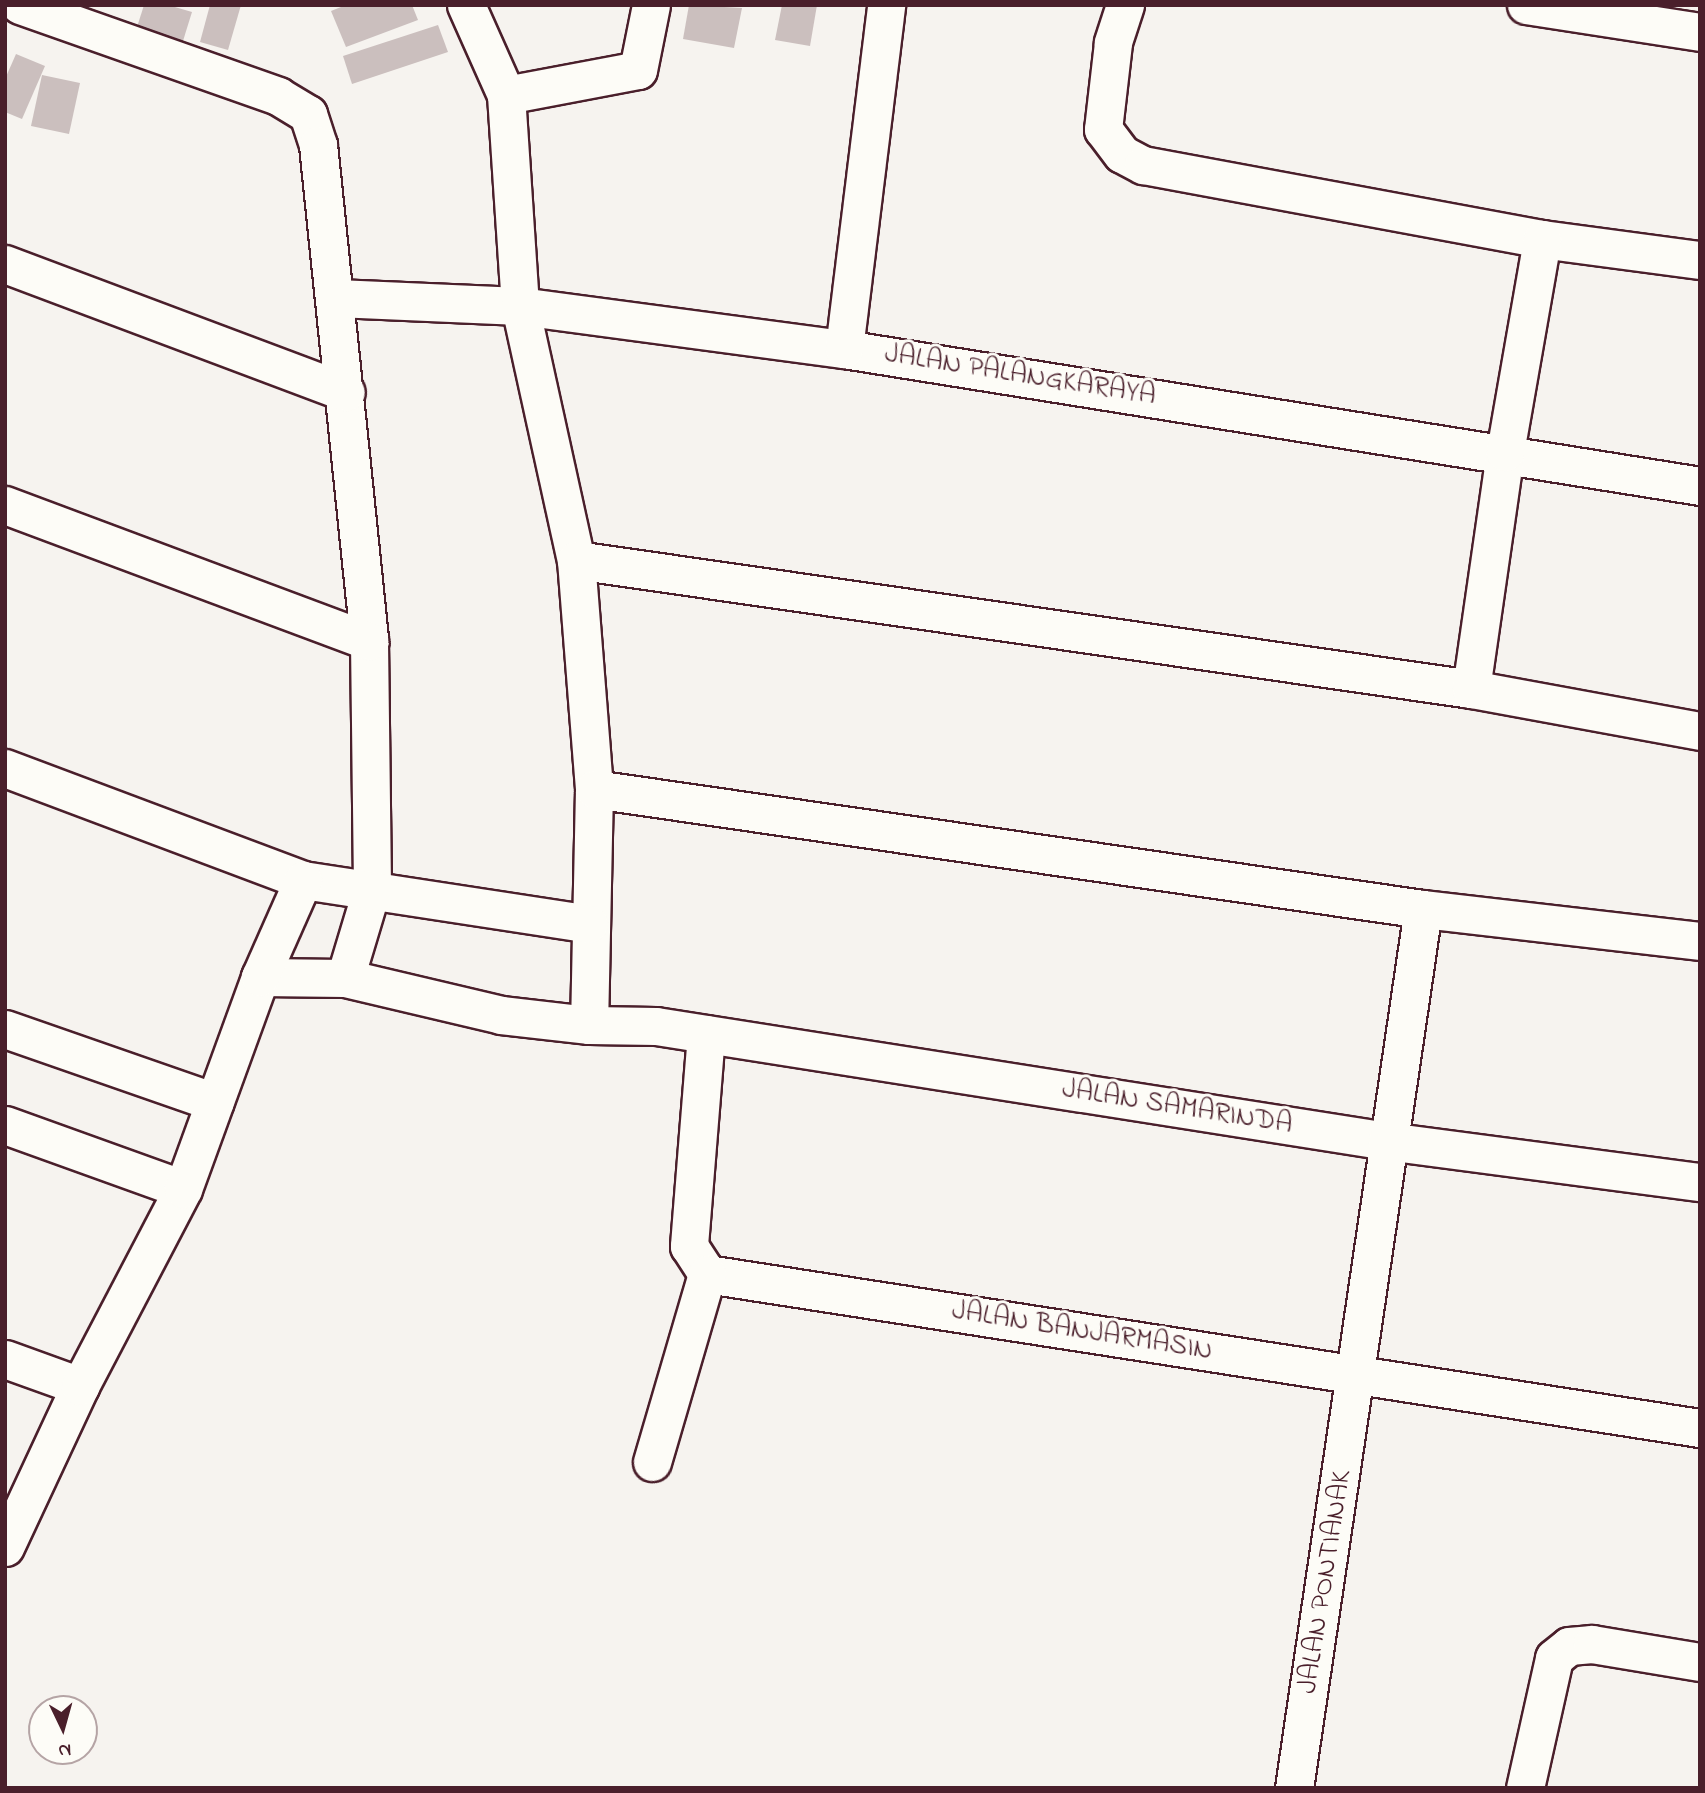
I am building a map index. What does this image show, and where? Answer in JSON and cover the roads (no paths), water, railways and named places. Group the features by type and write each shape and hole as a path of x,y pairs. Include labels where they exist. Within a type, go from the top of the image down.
{"street":[{"path":"20,5 278,96 308,114 318,145 336,298 369,642 372,888 345,978"},
{"path":"466,5 506,95 520,306 576,560 594,789 589,924 589,1025"},
{"path":"506,95 638,70 652,5"},
{"path":"844,349 886,5"},
{"path":"1125,5 1113,43 1103,129 1122,154 1143,166 1542,239 1700,260"},
{"path":"1526,5 1576,9 1700,33"},
{"path":"1471,689 1504,452 1542,239"},
{"path":"5,264 346,392"},
{"name":"JALAN PALANGKARAYA","path":"336,298 520,306 844,349 1504,452 1700,486"},
{"path":"5,505 369,642"},
{"path":"576,560 1471,689 1700,730"},
{"path":"5,768 303,880 372,888 589,924"},
{"path":"594,789 1423,909 1700,941"},
{"path":"5,1547 80,1386 183,1189 260,977 303,880"},
{"name":"JALAN PONTIANAK","path":"1294,1788 1357,1376 1387,1141 1423,909"},
{"name":"JALAN SAMARINDA","path":"260,977 345,978 501,1015 589,1025 656,1026 1387,1141 1700,1182"},
{"path":"5,1028 215,1102"},
{"path":"652,1462 707,1274 689,1246 706,1034"},
{"path":"5,1125 183,1189"},
{"name":"JALAN BANJARMASIN","path":"707,1274 1700,1428"},
{"path":"5,1359 80,1386"},
{"path":"1525,1788 1554,1658 1569,1646 1592,1644 1700,1662"}]}
